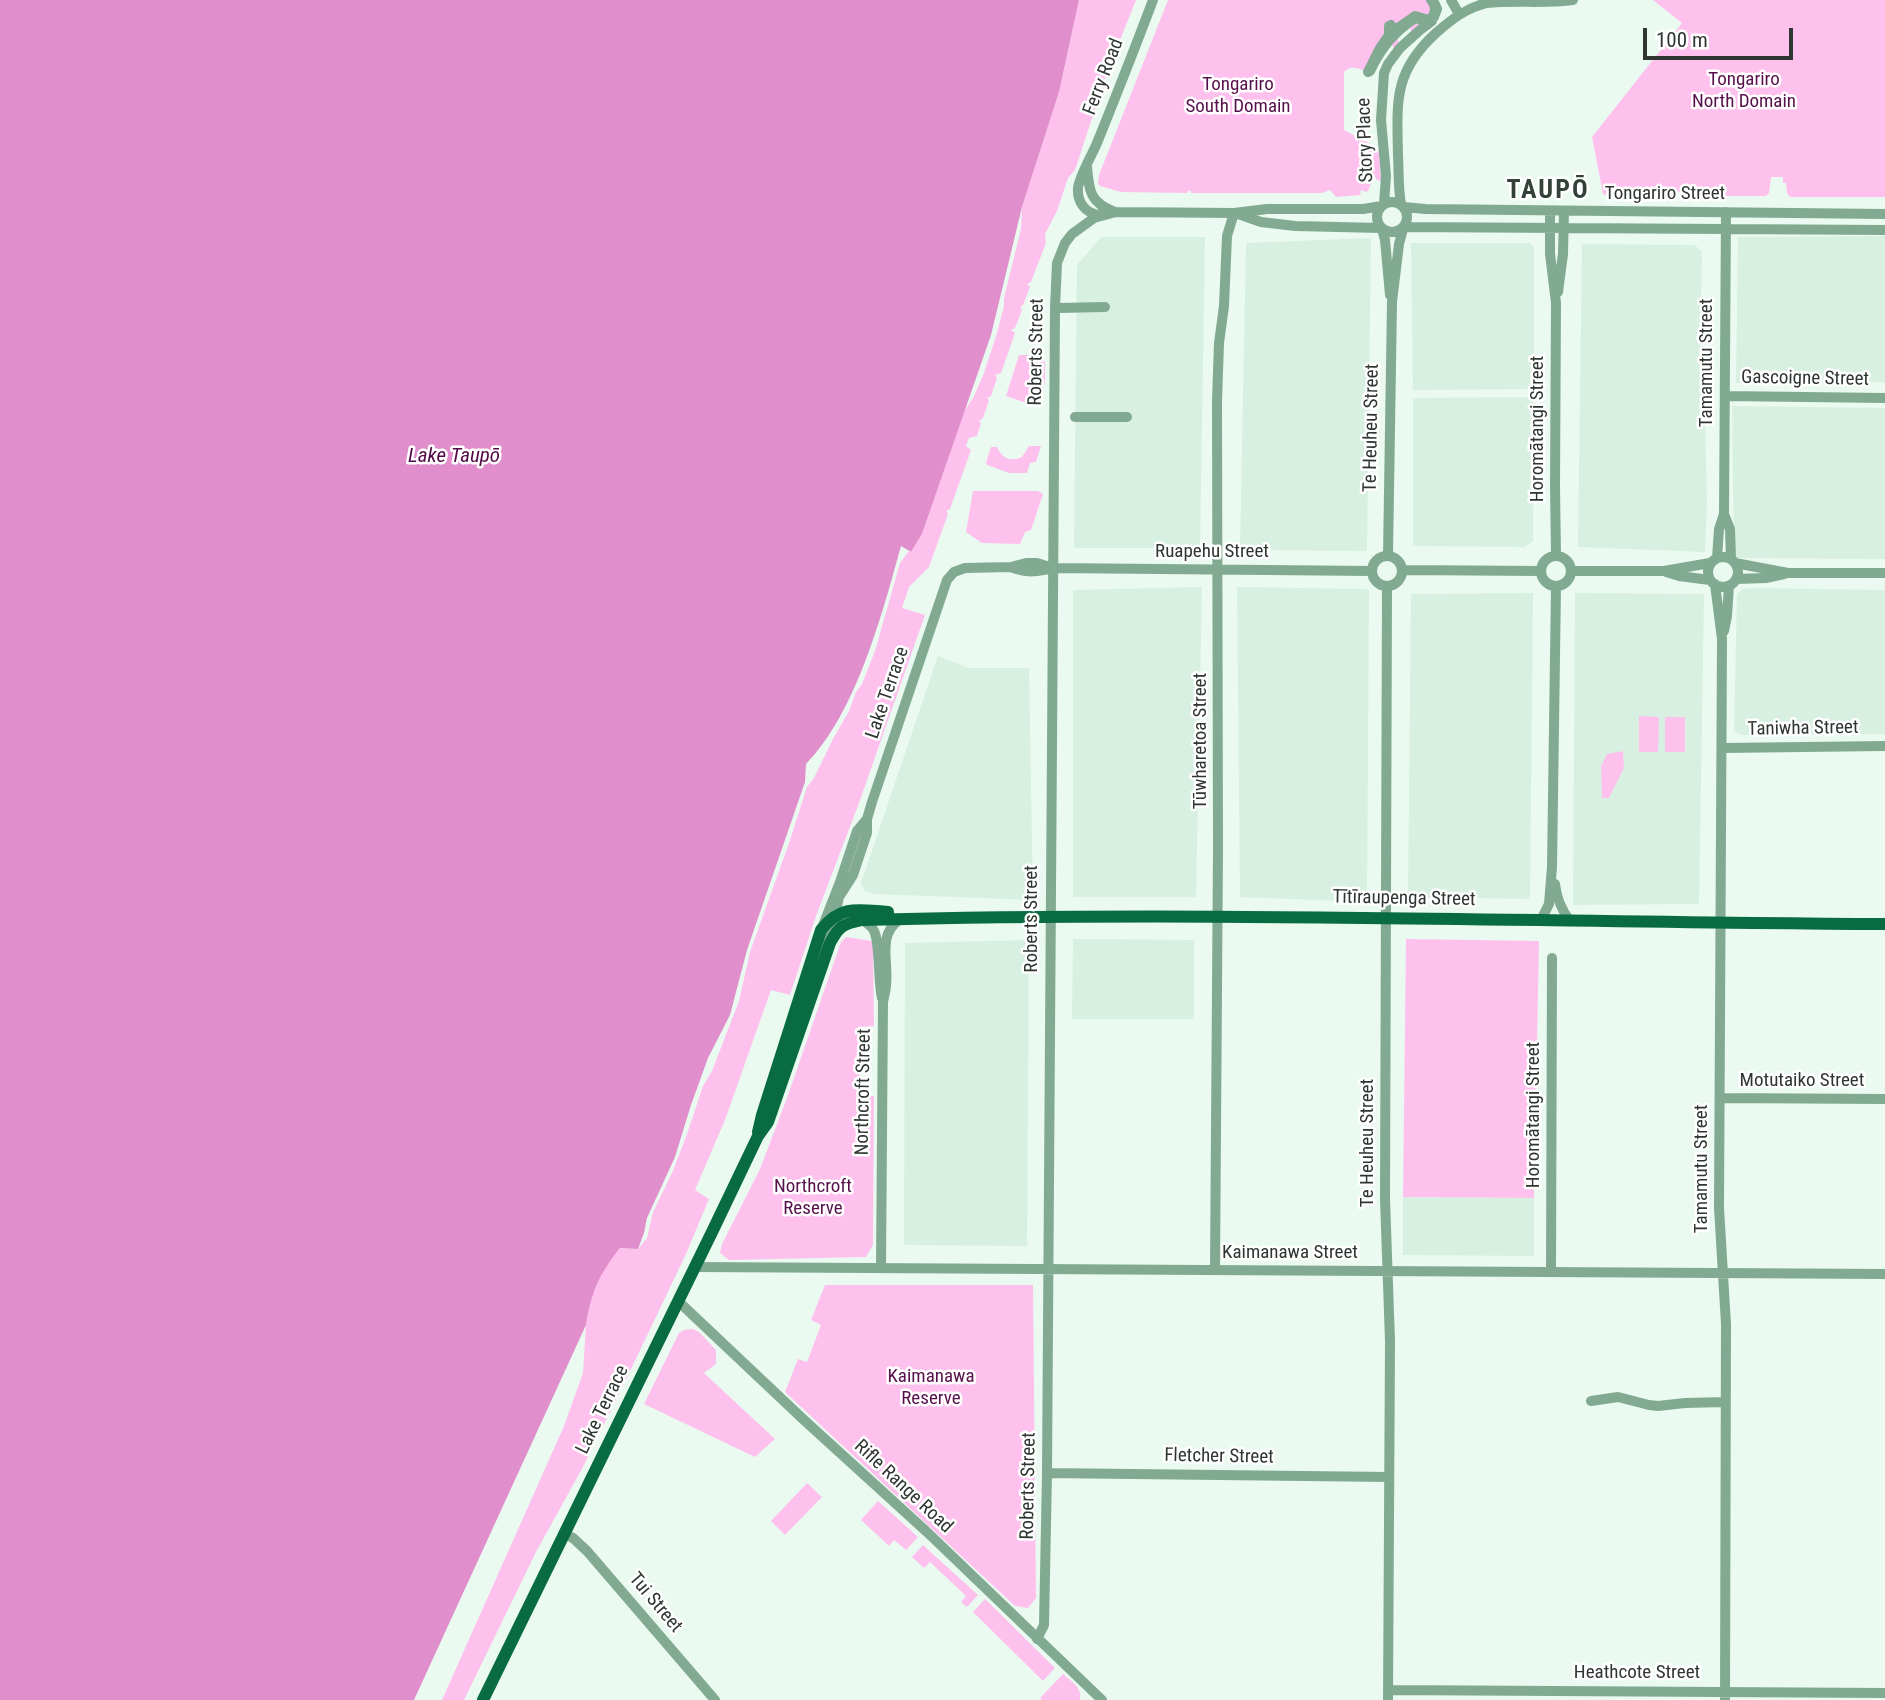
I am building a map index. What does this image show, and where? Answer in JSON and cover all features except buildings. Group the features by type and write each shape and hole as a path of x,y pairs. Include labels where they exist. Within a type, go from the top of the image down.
{"main road":[{"name":"Tītīraupenga Street","path":"836,915 851,910 864,915 899,920 1217,917 1885,924"},
{"name":"Tītīraupenga Street","path":"864,915 905,914 923,918"},
{"name":"Lake Terrace","path":"758,1136 762,1115 821,930 836,915"},
{"name":"Lake Terrace","path":"484,1700 758,1136 768,1122 830,943 836,931 843,925 864,915"}],"street":[{"name":"Ferry Road","path":"1098,215 1085,209 1078,197 1079,183 1153,0"},
{"path":"1434,0 1437,9 1433,19 1429,22 1415,18 1399,29 1386,43 1368,72 1389,35 1389,26 1395,30 1415,16 1429,20 1435,11 1434,0"},
{"path":"1434,0 1444,19"},
{"path":"1451,0 1460,14"},
{"name":"Story Place","path":"1383,205 1386,176 1381,121 1384,73 1400,48 1420,30 1492,2 1573,0"},
{"name":"Story Place","path":"1402,206 1398,184 1396,128 1399,91 1415,56 1444,19"},
{"path":"1087,166 1094,199 1102,207 1116,212"},
{"path":"1098,215 1116,212 1234,213 1259,209 1358,209 1391,202 1402,206 1408,217 1404,228 1391,233 1382,229 1261,222 1234,213"},
{"path":"1382,229 1377,219 1383,205"},
{"name":"Tongariro Street","path":"1402,206 1425,209 1885,214"},
{"name":"Horomātangi Street","path":"1550,211 1550,254 1556,303 1556,556"},
{"name":"Horomātangi Street","path":"1556,303 1562,270 1564,211"},
{"name":"Tamamutu Street","path":"1714,560 1724,514 1726,212"},
{"name":"Tūwharetoa Street","path":"1215,1270 1219,343 1228,232 1234,213"},
{"name":"Roberts Street","path":"1037,1639 1044,1625 1047,1473 1055,308 1057,262 1065,243 1072,234 1098,215"},
{"name":"Tongariro Street","path":"1404,228 1885,230"},
{"name":"Te Heuheu Street","path":"1388,555 1392,302 1399,244 1404,228"},
{"name":"Te Heuheu Street","path":"1382,229 1392,302"},
{"path":"1058,308 1105,307"},
{"name":"Gascoigne Street","path":"1725,396 1885,398"},
{"path":"1075,417 1127,417"},
{"name":"Tamamutu Street","path":"1724,514 1730,529 1733,561"},
{"path":"1388,555 1397,558 1403,570 1396,583 1387,586 1378,583 1372,571 1375,561 1388,555"},
{"path":"1556,556 1566,559 1572,571 1568,580 1556,586 1546,584 1540,576 1541,566 1547,559 1556,556"},
{"path":"1572,571 1664,571 1727,557 1733,561 1788,573"},
{"path":"1712,582 1708,572 1714,560"},
{"path":"1733,561 1738,571 1733,582"},
{"name":"Ruapehu Street","path":"947,580 959,569 1010,567 1025,572 1053,568 1372,571"},
{"path":"1403,570 1540,571"},
{"path":"1664,571 1724,587 1733,582 1788,573 1885,573"},
{"name":"Lake Terrace","path":"806,1016 812,977 836,915 839,897 848,885 867,833 867,819 947,580"},
{"name":"Tamamutu Street","path":"1712,582 1722,639 1719,1208 1726,1324 1725,1696"},
{"name":"Tamamutu Street","path":"1722,639 1733,582"},
{"name":"Te Heuheu Street","path":"1387,586 1384,918 1385,1199 1390,1341 1388,1695"},
{"path":"1541,920 1549,904 1552,867 1556,586"},
{"name":"Taniwha Street","path":"1721,748 1885,746"},
{"name":"Lake Terrace","path":"821,930 857,831 867,819"},
{"path":"1552,867 1557,900 1570,921"},
{"path":"848,885 851,903 864,915"},
{"name":"Northcroft Street","path":"864,915 877,937 879,984 883,1002"},
{"name":"Northcroft Street","path":"881,1267 886,936 899,920"},
{"name":"Horomātangi Street","path":"1551,1272 1552,958"},
{"name":"Motutaiko Street","path":"1720,1098 1885,1098"},
{"name":"Kaimanawa Street","path":"696,1267 1885,1274"},
{"name":"Rifle Range Road","path":"678,1301 927,1532 1099,1699"},
{"path":"1591,1401 1618,1397 1658,1406 1726,1402"},
{"name":"Fletcher Street","path":"1047,1473 1390,1477"},
{"name":"Tui Street","path":"565,1534 587,1551 715,1700"},
{"name":"Heathcote Street","path":"1388,1695 1725,1696 1885,1693"}],"shaded area":[{"path":"1885,236 1885,382 1736,383 1738,237"},
{"path":"1101,237 1205,237 1200,548 1074,548 1077,265"},
{"path":"1371,238 1367,551 1240,550 1246,243"},
{"path":"1411,243 1530,243 1534,247 1534,389 1413,390"},
{"path":"1582,244 1695,245 1702,252 1700,349 1705,415 1705,552 1578,547"},
{"path":"1534,397 1533,541 1524,547 1413,546 1413,398"},
{"path":"1732,406 1885,408 1885,559 1734,558"},
{"path":"1202,587 1196,897 1073,897 1073,590"},
{"path":"1237,587 1369,591 1367,902 1240,897"},
{"path":"1743,589 1885,590 1885,734 1741,735 1734,731 1737,594"},
{"path":"1533,593 1530,899 1408,897 1411,594"},
{"path":"1575,593 1704,594 1699,904 1573,905"},
{"path":"938,656 969,668 1029,668 1033,900 875,894 865,891 861,883"},
{"path":"1073,939 1194,940 1194,1019 1072,1019"},
{"path":"1029,940 1027,1246 904,1245 905,943"},
{"path":"1403,1197 1534,1198 1534,1256 1403,1255"}],"green space":[{"path":"1079,0 1136,0 1107,73 1075,170 1068,178 1057,211 1045,234 1046,243 1031,282 1027,284 1030,287 1020,307 1022,310 1015,328 1011,330 1015,333 1001,373 995,375 997,378 991,396 987,398 989,400 983,418 979,421 981,423 977,436 969,438 966,446 971,450 950,509 946,511 948,514 929,567 909,587 902,608 925,615 790,995 771,990 725,1120 695,1190 709,1199 686,1254 584,1465 536,1552 464,1700 442,1700 564,1426 583,1373 590,1298 606,1265 620,1248 638,1249 647,1238 653,1212 672,1173 703,1086 712,1071 739,1001 750,952 807,787 862,684 875,651 900,563 908,552 911,552 922,534 964,412 984,373 1004,306 1021,229 1022,207 1059,92"},
{"name":"Tongariro South Domain","path":"1168,0 1433,0 1437,11 1411,33 1409,22 1396,32 1399,43 1394,50 1390,39 1369,73 1353,68 1344,72 1344,130 1376,147 1383,181 1374,176 1368,191 1362,190 1361,195 1336,197 1330,190 1322,193 1121,192 1100,186 1099,175"},
{"name":"Tongariro North Domain","path":"1653,0 1885,0 1885,197 1790,197 1783,177 1771,177 1769,193 1766,196 1683,196 1681,192 1677,192 1675,196 1631,196 1630,191 1623,191 1622,196 1617,192 1613,192 1611,196 1603,194 1592,137 1682,23"},
{"path":"1019,355 1041,355 1041,360 1045,362 1045,381 1041,396 1035,397 1032,405 1006,396"},
{"path":"1029,446 1041,446 1036,462 1030,463 1027,473 1009,473 986,463 991,447 997,447 1004,457 1014,459 1022,457"},
{"path":"973,491 1038,491 1043,494 1031,530 1025,532 1020,544 982,543 966,532"},
{"path":"1639,716 1659,717 1658,752 1639,752"},
{"path":"1665,717 1685,717 1685,752 1665,752"},
{"path":"1623,751 1624,768 1609,798 1602,798 1601,766 1607,754"},
{"name":"Northcroft Reserve","path":"846,937 872,941 873,947 874,1026 860,1027 860,1096 874,1096 873,1245 866,1257 729,1260 720,1253 722,1244 760,1169 841,942"},
{"path":"1406,939 1539,941 1534,1198 1403,1197"},
{"name":"Kaimanawa Reserve","path":"825,1285 1033,1285 1036,1598 1028,1608 1015,1606 785,1392 798,1359 807,1362 821,1325 811,1320"},
{"path":"693,1329 716,1350 716,1364 704,1373 775,1439 755,1457 644,1404 679,1333"},
{"path":"807,1483 822,1497 785,1535 771,1521"},
{"path":"878,1501 918,1537 906,1550 894,1540 889,1546 861,1520"},
{"path":"923,1545 978,1595 967,1607 961,1602 966,1596 930,1562 924,1568 912,1557"},
{"path":"985,1599 1055,1668 1043,1681 973,1612"},
{"path":"1063,1674 1078,1688 1080,1700 1042,1700 1040,1698"}],"water":[{"name":"Lake Taupō","path":"0,0 1079,0 1059,92 1022,207 991,335 922,534 911,552 901,546 876,632 853,691 824,743 806,764 805,782 747,950 730,1015 708,1058 675,1157 647,1218 638,1249 620,1248 601,1275 590,1303 586,1325 414,1700 0,1700"}],"district":[{"name":"TAUPŌ","path":"1548,191"}]}
